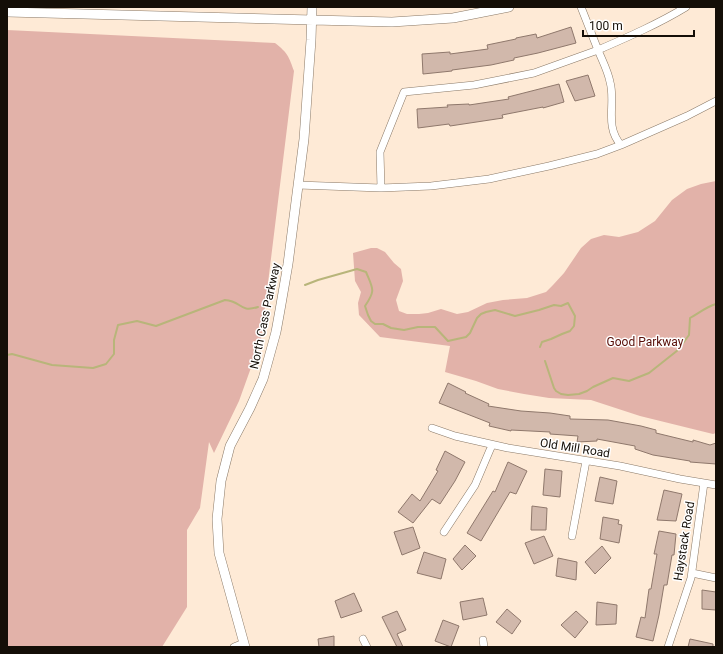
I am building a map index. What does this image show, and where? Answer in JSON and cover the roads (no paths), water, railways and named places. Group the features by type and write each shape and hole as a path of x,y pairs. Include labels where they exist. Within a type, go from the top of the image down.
{"street":[{"name":"North Cass Parkway","path":"234,647 244,645 219,553 216,519 221,481 230,446 263,379 274,339 288,264 304,139 312,7"},
{"path":"7,12 392,22 453,18 509,7"},
{"path":"582,7 610,83 612,126 616,139 621,145"},
{"path":"381,188 380,152 404,92 474,85 534,73 598,50 642,31 686,7"},
{"path":"298,185 381,188 431,186 489,179 597,154 687,116 716,101"},
{"name":"Old Mill Road","path":"432,428 454,436 492,445 620,466 716,485"},
{"path":"444,532 475,485 492,445"},
{"path":"572,536 586,461"},
{"name":"Haystack Road","path":"668,647 691,578 704,483"},
{"path":"692,573 716,578"},
{"path":"363,639 367,647"}],"waterway":[{"path":"305,285 357,269 366,272 372,293 365,306 371,321 375,324 383,324 391,328 404,330 418,327 435,327 448,341 466,337 470,333 477,318 486,312 495,310 515,316 554,305 561,306 568,303 575,316 574,326 570,331 542,342 540,347"},
{"path":"7,355 12,354 52,365 93,368 106,364 114,354 114,340 118,325 137,321 156,326 225,300 235,302 247,309 258,307"},
{"path":"545,361 554,388 561,394 579,394 613,378 629,381 649,373 678,350 689,335 690,318 706,308 716,304"}],"park label":[{"name":"Good Parkway","path":"645,342"}]}
